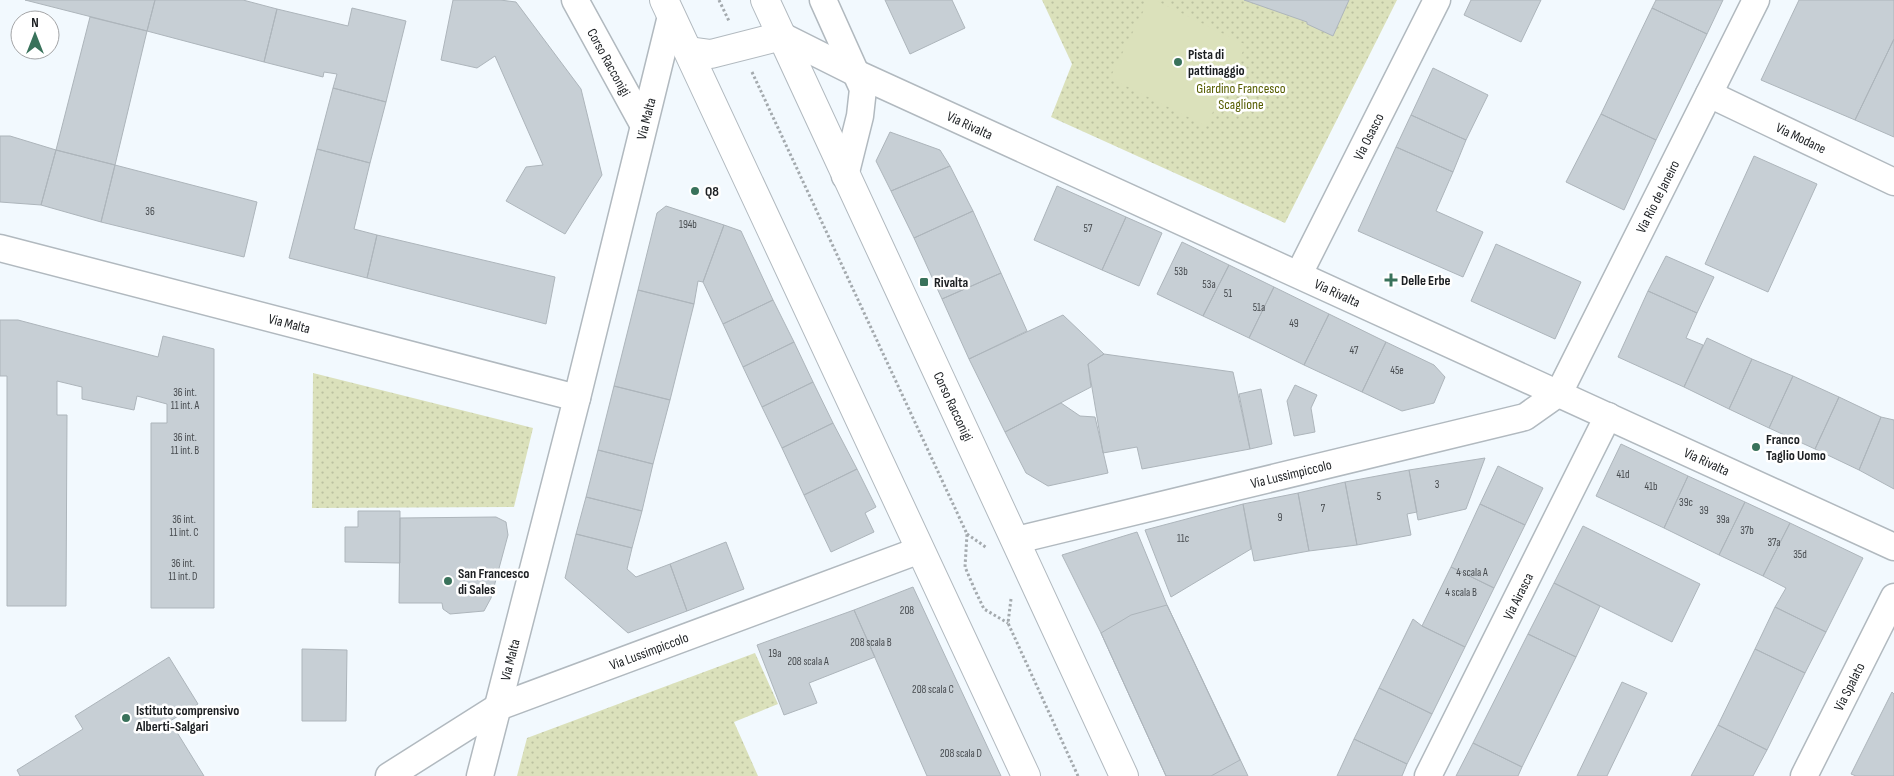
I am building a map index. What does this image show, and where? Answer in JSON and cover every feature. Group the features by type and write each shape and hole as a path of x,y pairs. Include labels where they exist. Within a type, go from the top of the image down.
{"street":[{"name":"Corso Racconigi","path":"575,0 643,124"},
{"name":"Corso Racconigi","path":"765,0 845,176 1018,540 1124,776"},
{"path":"824,0 863,89 860,116 845,176"},
{"name":"Via Osasco","path":"1299,274 1437,0"},
{"name":"Via Rio de Janeiro","path":"1559,393 1756,0"},
{"name":"Via Malta","path":"480,776 577,398 643,124 668,8"},
{"path":"668,8 1026,776"},
{"path":"688,51 711,54 740,45 782,36"},
{"name":"Via Rivalta","path":"782,36 858,74 1894,547"},
{"name":"Via Modane","path":"1709,94 1894,182"},
{"name":"Via Malta","path":"0,248 577,398"},
{"name":"Via Lussimpiccolo","path":"1018,540 1526,417 1559,393"},
{"name":"Via Airasca","path":"1428,776 1608,416"},
{"name":"Via Lussimpiccolo","path":"390,776 498,706 920,550"},
{"name":"Via Spalato","path":"1804,776 1894,597"}],"path":[{"path":"719,0 967,534 965,567 977,595 984,609 1008,623 1078,776"}],"green space":[{"name":"Giardino Francesco Scaglione","path":"1042,0 1397,0 1285,223 1051,117 1072,64"},
{"name":"Pista di pattinaggio","path":"1149,0 1155,0 1246,45 1206,126 1110,78"},
{"path":"313,373 533,428 514,507 312,508"},
{"path":"755,653 778,704 734,722 758,776 517,776 527,738"}],"building":[{"path":"25,0 155,0 147,31"},
{"path":"155,0 243,0 277,9 264,62 147,31"},
{"path":"453,0 516,2 581,89 602,175 565,234 506,201 526,167 543,165 495,56 477,68 441,60"},
{"path":"885,0 952,0 965,28 910,54"},
{"path":"1244,0 1349,0 1333,36 1307,24 1307,22"},
{"path":"1471,0 1541,0 1521,42 1464,15"},
{"path":"1656,0 1723,0 1707,34 1652,8"},
{"path":"1799,0 1894,0 1894,39 1855,120 1761,80"},
{"path":"352,8 406,21 386,102 333,88 337,74 324,72 323,77 264,62 277,9 348,26"},
{"path":"1652,8 1707,34 1656,140 1601,114"},
{"path":"90,17 147,31 115,165 56,150"},
{"path":"1894,39 1894,137 1855,120"},
{"path":"1433,68 1488,95 1466,140 1411,115"},
{"path":"333,88 386,102 370,163 317,149"},
{"path":"1601,114 1656,140 1624,210 1566,182"},
{"path":"1411,115 1466,140 1453,172 1396,147"},
{"path":"890,132 940,150 950,166 891,191 876,161"},
{"path":"0,136 10,136 56,150 41,205 0,202"},
{"path":"1396,147 1453,172 1436,211 1483,232 1463,277 1358,231"},
{"path":"317,149 370,163 354,229 377,235 367,278 289,258"},
{"path":"56,150 115,165 101,222 41,205"},
{"path":"1754,156 1817,184 1768,292 1705,264"},
{"path":"115,165 257,202 244,257 101,222"},
{"path":"950,166 973,211 914,238 891,191"},
{"path":"1057,186 1126,217 1102,270 1034,240"},
{"path":"666,206 724,225 703,282 698,281 694,304 638,290 657,213"},
{"path":"973,211 1001,273 942,299 914,238"},
{"path":"1126,217 1162,233 1139,286 1102,270"},
{"path":"724,225 741,231 773,300 723,324 703,282"},
{"path":"377,235 555,277 546,324 367,278"},
{"path":"1182,242 1229,265 1203,316 1157,294"},
{"path":"1496,244 1581,282 1555,339 1471,301"},
{"path":"1666,256 1714,277 1697,313 1648,291"},
{"path":"1229,265 1274,287 1249,338 1203,316"},
{"path":"1001,273 1027,331 969,359 942,299"},
{"path":"1274,287 1329,314 1304,365 1249,338"},
{"path":"638,290 694,304 670,400 614,386"},
{"path":"1648,291 1697,313 1686,338 1703,345 1684,387 1618,357"},
{"path":"773,300 794,342 743,367 723,324"},
{"path":"1329,314 1386,342 1362,392 1304,365"},
{"path":"1063,315 1104,354 1088,364 1091,387 1005,432 969,359"},
{"path":"0,320 18,320 158,357 163,336 214,349 214,608 151,608 151,423 167,423 167,404 137,396 134,410 82,399 82,387 57,381 57,415 67,415 66,606 7,606 7,376 0,376"},
{"path":"1707,338 1752,359 1729,409 1684,387"},
{"path":"794,342 813,382 762,407 743,367"},
{"path":"1386,342 1434,365 1445,377 1434,403 1402,411 1362,392"},
{"path":"1104,354 1233,372 1250,449 1142,469 1137,447 1103,453 1088,364"},
{"path":"1752,359 1793,376 1769,428 1729,409"},
{"path":"1793,376 1839,397 1815,449 1769,428"},
{"path":"813,382 833,423 782,448 762,407"},
{"path":"1295,385 1317,395 1311,408 1315,432 1294,436 1287,401"},
{"path":"614,386 670,400 653,464 598,450"},
{"path":"1261,389 1272,444 1250,449 1239,394"},
{"path":"1839,397 1881,417 1859,470 1815,449"},
{"path":"1061,403 1080,416 1095,417 1108,473 1048,486 1026,473 1005,432"},
{"path":"1881,417 1894,420 1894,489 1859,470"},
{"path":"833,423 857,469 804,495 782,448"},
{"path":"1621,444 1688,476 1664,528 1596,496"},
{"path":"598,450 653,464 642,511 586,497"},
{"path":"1485,458 1466,509 1418,520 1409,470"},
{"path":"1498,466 1543,488 1525,525 1480,504"},
{"path":"857,469 876,507 865,513 874,532 831,552 804,495"},
{"path":"1409,470 1417,512 1407,514 1411,535 1357,545 1345,482"},
{"path":"1688,476 1745,502 1719,555 1664,528"},
{"path":"1345,482 1357,545 1309,551 1298,493"},
{"path":"1298,493 1309,551 1254,561 1243,504"},
{"path":"586,497 642,511 632,548 576,534"},
{"path":"1745,502 1790,523 1763,576 1719,555"},
{"path":"1243,504 1251,549 1171,597 1145,530"},
{"path":"1480,504 1525,525 1494,588 1451,567"},
{"path":"358,511 400,511 400,563 345,562 345,527 358,527"},
{"name":"San Francesco di Sales","path":"496,517 506,522 508,535 491,598 484,611 450,614 443,609 442,603 399,603 400,518"},
{"path":"1790,523 1863,558 1826,632 1775,607 1786,588 1763,576"},
{"path":"1583,526 1700,584 1672,642 1554,583"},
{"path":"1137,532 1167,605 1248,776 1166,776 1101,633 1062,555"},
{"path":"576,534 632,548 627,569 636,577 670,564 687,611 628,633 565,578"},
{"path":"726,542 744,589 687,611 670,564"},
{"path":"1451,567 1494,588 1465,647 1422,626"},
{"path":"1554,583 1600,606 1576,657 1528,634"},
{"path":"913,587 1001,776 927,776 854,610"},
{"path":"1167,605 1240,760 1211,776 1166,776 1101,633 1131,615"},
{"path":"1775,607 1826,632 1805,673 1755,649"},
{"path":"854,610 875,657 809,683 817,703 784,715 757,645"},
{"path":"1413,619 1422,626 1465,647 1432,714 1379,688"},
{"path":"1528,634 1576,657 1522,767 1473,743"},
{"path":"302,649 347,650 346,721 302,721"},
{"path":"1755,649 1805,673 1767,750 1718,725"},
{"name":"Istituto comprensivo Alberti-Salgari","path":"169,657 198,704 170,721 204,776 20,776 17,770 83,729 75,716"},
{"path":"1622,682 1647,693 1607,776 1577,776"},
{"path":"1379,688 1432,714 1407,764 1354,739"},
{"path":"1892,692 1894,694 1894,776 1856,776 1851,774"},
{"path":"1718,725 1767,750 1753,776 1691,776"},
{"path":"1354,739 1407,764 1402,776 1337,776"},
{"path":"1473,743 1522,767 1518,776 1456,776"}],"place":[{"name":"Pista di pattinaggio","path":"1178,62"},
{"name":"Q8","path":"695,191"},
{"name":"Delle Erbe","path":"1391,280"},
{"name":"Rivalta","path":"924,282"},
{"name":"Franco Taglio Uomo","path":"1756,447"},
{"name":"San Francesco di Sales","path":"448,581"},
{"name":"Istituto comprensivo Alberti-Salgari","path":"126,718"}]}
